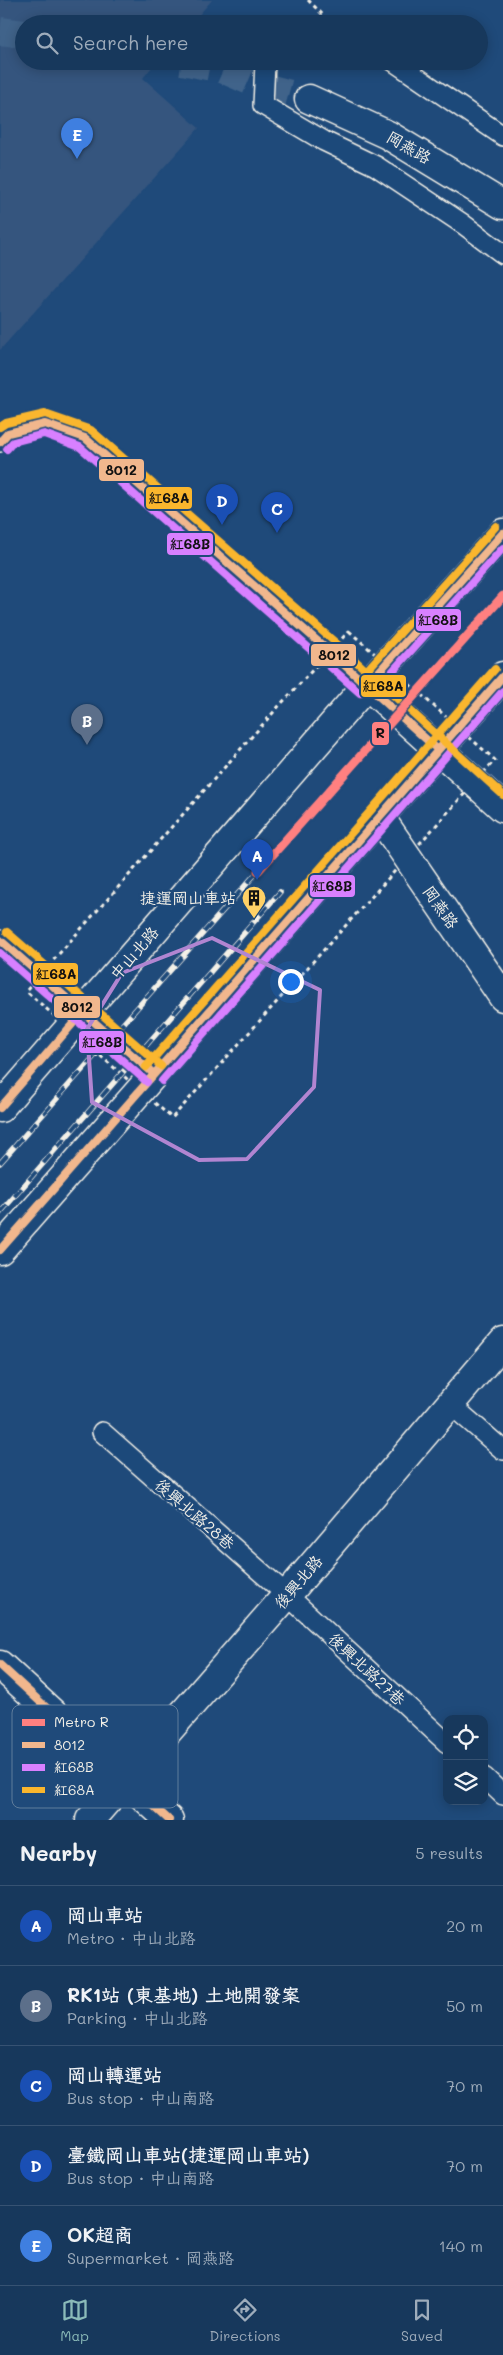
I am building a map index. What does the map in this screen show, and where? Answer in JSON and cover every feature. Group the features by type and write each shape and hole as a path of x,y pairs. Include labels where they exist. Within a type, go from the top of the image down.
{"street":[{"name":"岡燕路","path":"309,99 388,134 503,205"},
{"name":"中山北路","path":"0,1108 367,685 503,533"},
{"path":"0,1250 503,676"},
{"path":"367,685 503,808"},
{"name":"岡燕路","path":"380,818 503,996"},
{"name":"後興北路","path":"178,1719 503,1342"},
{"path":"0,1665 43,1705"},
{"name":"後興北路","path":"90,1820 100,1808"},
{"path":"156,1808 169,1820"}],"lane":[{"path":"264,70 263,105 324,141 376,166 463,224 503,254"},
{"path":"406,70 503,136"},
{"path":"0,442 8,433 45,424 86,438 367,685"},
{"path":"0,940 40,974 76,1020 147,1083"},
{"path":"449,1403 503,1450"},
{"name":"後興北路28巷","path":"102,1432 287,1595"},
{"name":"後興北路27巷","path":"287,1595 443,1739"},
{"path":"488,1781 503,1794"}],"path":[{"path":"308,0 323,15"},
{"path":"349,631 495,760 172,1118 147,1083 76,1020 26,991 279,706 330,652 349,631"}],"highlighted area":[{"path":"212,938 320,990 314,1087 247,1159 199,1160 92,1102 87,1029 122,973"}],"shaded area":[{"path":"0,0 212,0 199,15 15,15 15,70 150,70 143,78 199,128 0,350"}],"tunnel":[{"path":"0,31 15,33"},
{"path":"224,70 261,86 309,99"}],"railway":[{"path":"0,1163 258,871"},
{"path":"0,1213 280,892"}],"metro line":[{"name":"R","path":"258,871 503,596"}],"transit line":[{"name":"紅68A","path":"0,427 6,423 45,414 91,430 337,644 503,795"},
{"name":"8012","path":"0,442 8,433 45,424 85,438 330,652 438,750"},
{"name":"紅68B","path":"7,449 13,442 44,434 80,447 360,693"},
{"name":"紅68A","path":"360,678 496,526"},
{"name":"8012","path":"367,685 503,533"},
{"name":"紅68B","path":"374,692 503,548"},
{"name":"紅68A","path":"146,1067 495,669"},
{"name":"8012","path":"0,1250 503,676"},
{"name":"紅68B","path":"162,1081 503,691"},
{"name":"紅68A","path":"7,932 161,1066"},
{"name":"8012","path":"0,940 154,1074"},
{"name":"紅68B","path":"0,953 147,1082"},
{"name":"8012","path":"0,1108 83,1012"},
{"name":"8012","path":"0,1665 44,1705"},
{"name":"8012","path":"156,1808 169,1820"}],"place":[{"name":"OK超商","path":"77,159"},
{"name":"臺鐵岡山車站(捷運岡山車站)","path":"222,525"},
{"name":"岡山轉運站","path":"277,533"},
{"name":"RK1站 (東基地) 土地開發案","path":"87,745"},
{"name":"岡山車站","path":"257,880"},
{"name":"捷運岡山車站","path":"254,919"}]}
